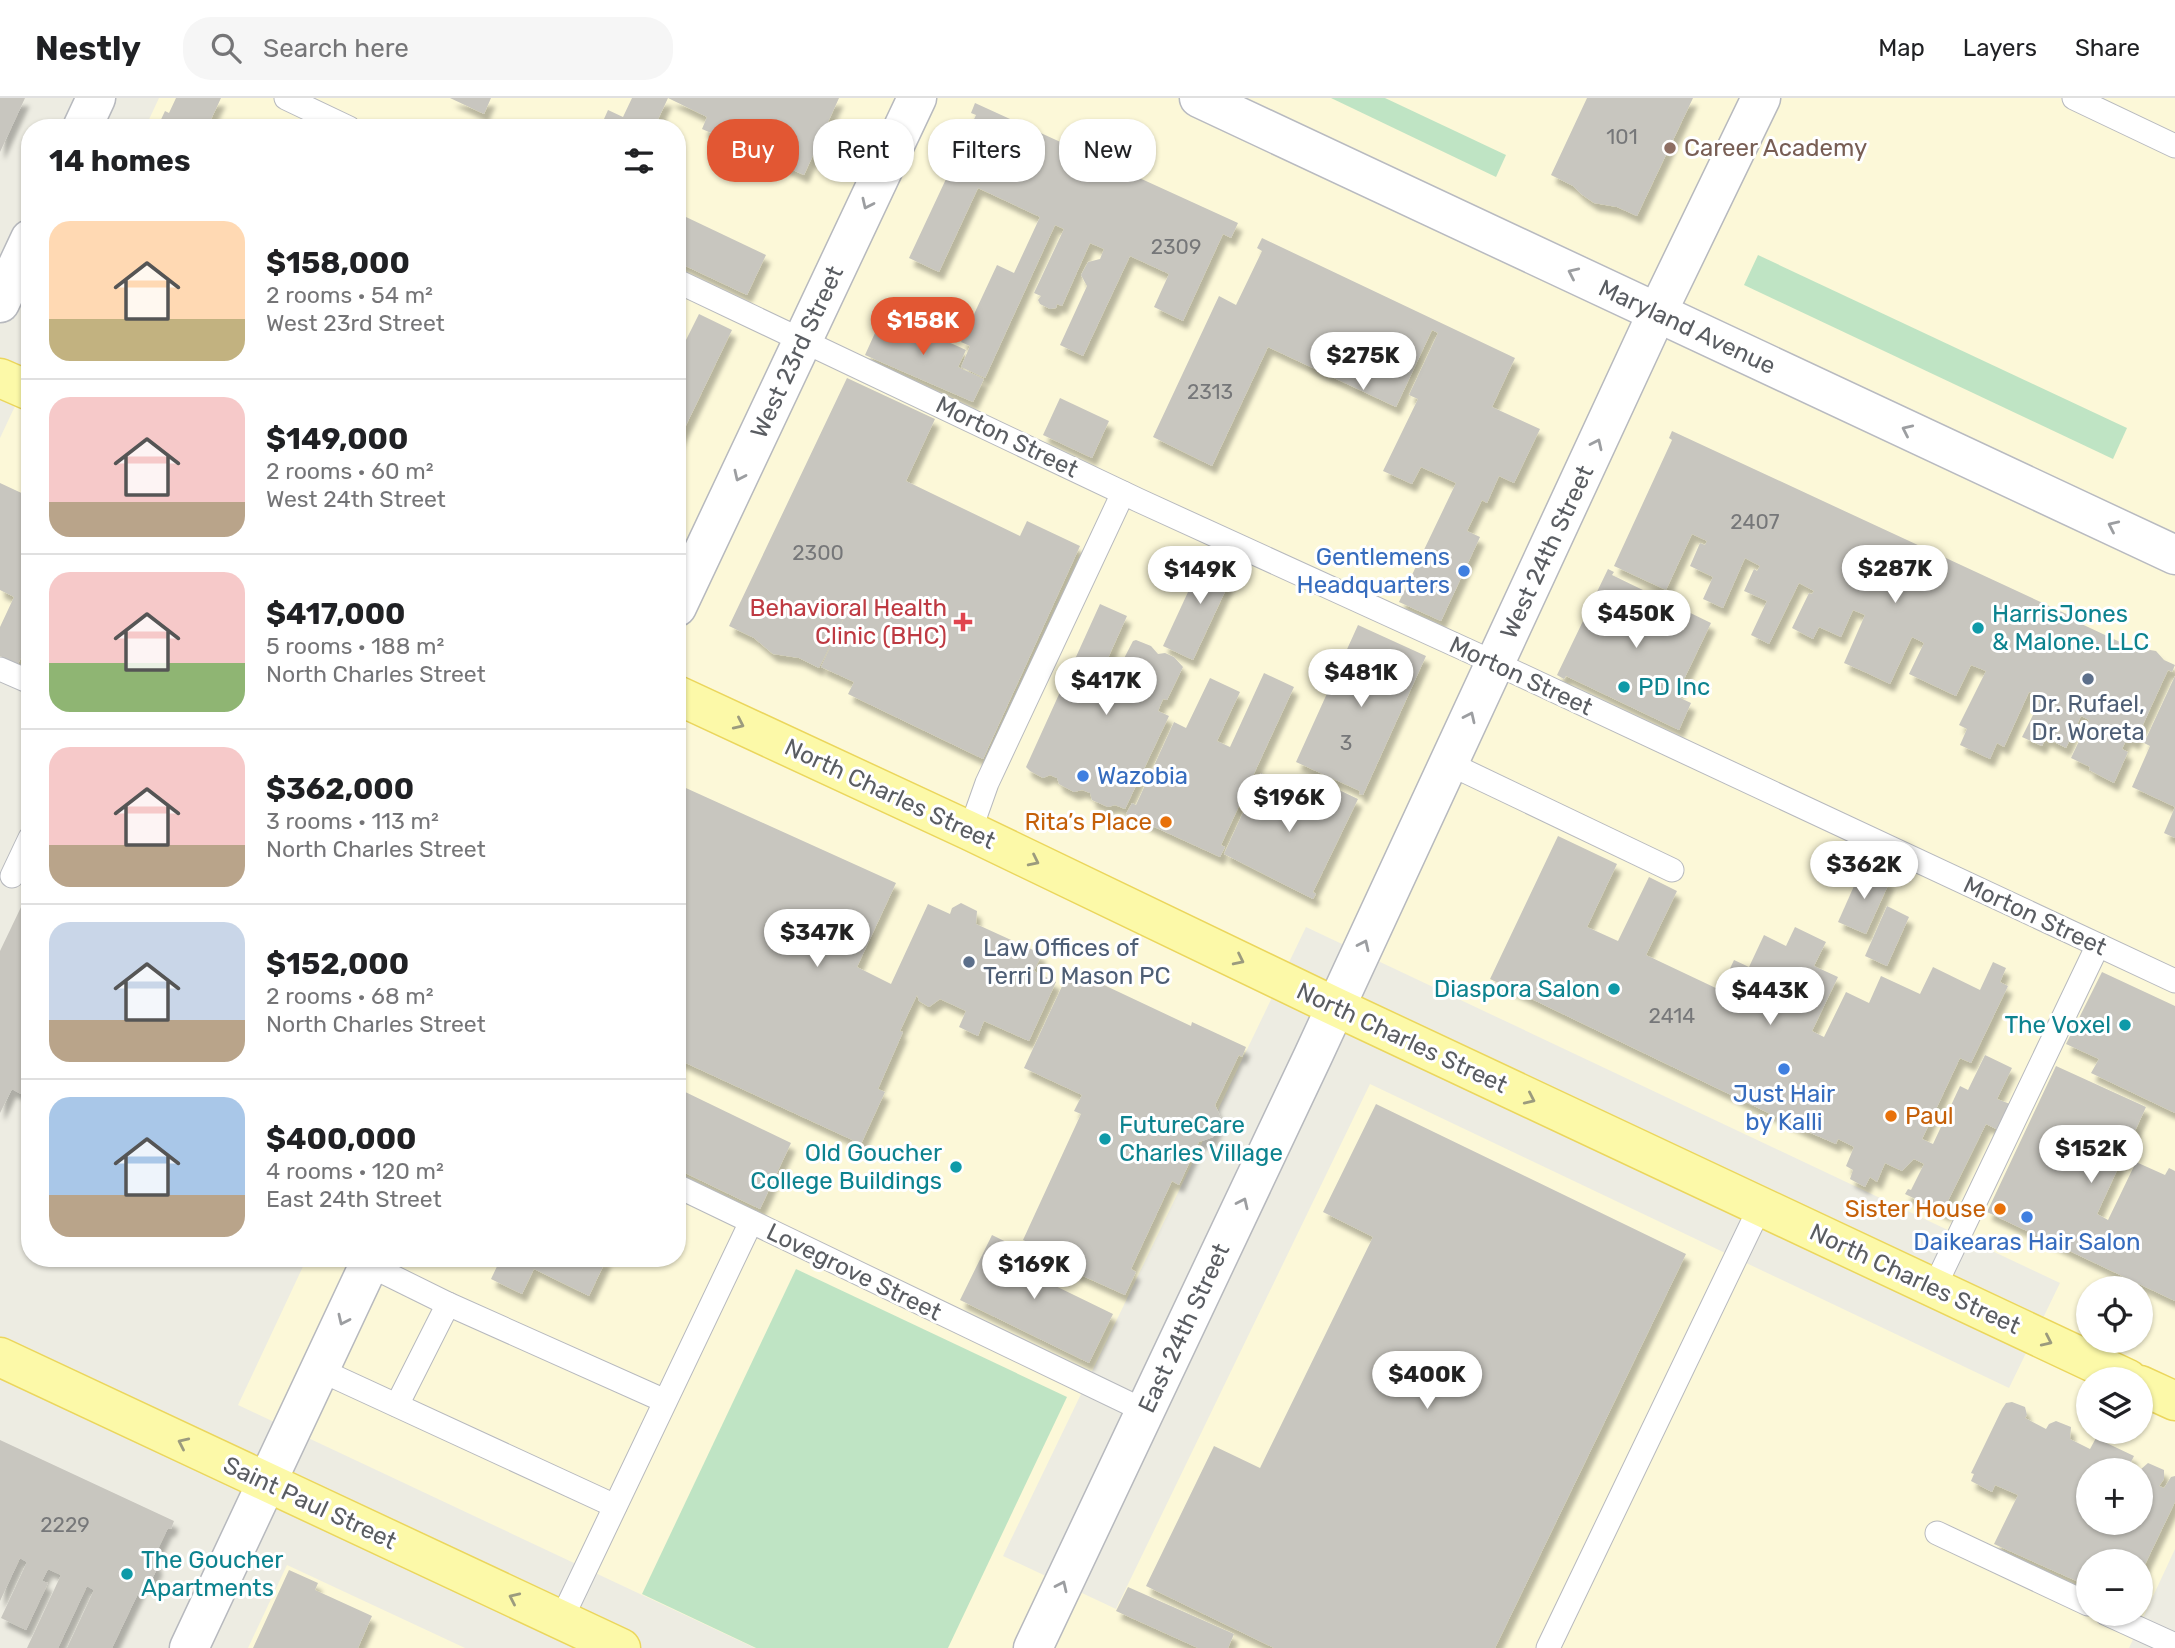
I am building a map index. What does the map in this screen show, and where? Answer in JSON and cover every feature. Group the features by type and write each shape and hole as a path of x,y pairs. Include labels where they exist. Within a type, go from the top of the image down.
{"main road":[{"path":"0,377 21,387"},
{"name":"North Charles Street","path":"686,699 2102,1367"},
{"name":"Saint Paul Street","path":"0,1357 621,1648"},
{"path":"2153,1391 2175,1401"}],"street":[{"path":"86,119 96,98"},
{"name":"West 23rd Street","path":"686,588 917,98"},
{"name":"Maryland Avenue","path":"1199,98 2175,555"},
{"name":"West 24th Street","path":"1336,1007 1657,313 1760,98"},
{"path":"0,303 21,258"},
{"name":"East 24th Street","path":"1033,1648 1336,1007"},
{"path":"189,1648 368,1267"}],"lane":[{"path":"286,98 330,119"},
{"path":"2074,98 2175,146"},
{"name":"Morton Street","path":"686,285 1123,493 1495,663 2175,981"},
{"path":"970,831 988,783 1123,493"},
{"path":"0,669 21,678"},
{"path":"1448,763 1672,870"},
{"path":"14,877 21,860"},
{"path":"1934,1288 2098,945"},
{"name":"Lovegrove Street","path":"686,1190 1145,1411"},
{"path":"1548,1648 1760,1207"},
{"path":"561,1620 751,1222"},
{"path":"382,1267 448,1304 665,1401"},
{"path":"397,1405 448,1304"},
{"path":"320,1370 615,1506"},
{"path":"1937,1534 2076,1598"},
{"path":"2133,1626 2175,1645"}],"shaded area":[{"path":"159,98 2175,98 2175,1549 2153,1596 2153,1549 2076,1549 2076,1626 2139,1626 2129,1648 755,1648 238,1405 303,1267 686,1267 686,119 149,119","holes":["1306,927 2060,1283 2009,1388 1370,1084 1116,1609 1003,1556"]},
{"path":"21,393 21,678 0,668 0,438"},
{"path":"287,1565 465,1648 248,1648"}],"green space":[{"path":"1331,98 1385,98 1506,155 1496,177"},
{"path":"1758,255 2127,428 2113,459 1744,285"},
{"path":"796,1269 1067,1397 948,1648 756,1648 642,1594"}],"building":[{"path":"0,98 25,98 0,152"},
{"path":"176,98 221,98 211,119 161,119 165,111 169,113"},
{"path":"450,98 491,98 484,114"},
{"path":"632,98 668,98 658,119 604,119 608,110 623,117"},
{"path":"668,98 839,98 829,119 813,119 813,155 804,175 799,173 799,119 707,119 707,131 702,129 707,117"},
{"path":"1587,98 1693,98 1637,216 1617,207 1594,203 1573,186 1551,175"},
{"path":"975,103 1010,119 974,119 976,115 971,113"},
{"path":"1045,135 1059,141 1059,182 1148,182 1238,223 1231,238 1223,234 1183,321 1154,307 1169,274 1130,256 1083,356 1060,345 1087,286 1081,275 1088,262 1100,259 1104,249 1090,243 1062,306 1057,304 1056,308 1050,309 1040,304 1038,300 1041,296 1034,293 1064,229 1055,225 985,378 961,367 970,346 961,342 997,265 1014,273 1040,217 978,188 939,272 909,258 945,182 1045,182"},
{"path":"686,217 766,255 747,295 686,266"},
{"path":"1262,238 1515,358 1492,407 1540,429 1514,483 1499,476 1487,503 1482,500 1467,531 1480,537 1441,621 1399,602 1456,483 1421,467 1412,484 1383,471 1418,399 1409,395 1438,333 1432,330 1396,407 1268,347 1212,466 1153,437 1219,296 1236,305 1262,251 1257,248"},
{"path":"884,313 966,350 958,367 984,379 973,402 865,355"},
{"path":"699,314 732,330 686,425 686,340"},
{"path":"847,378 935,419 906,481 1020,536 1027,521 1080,546 983,759 848,694 854,682 821,667 851,603 819,668 799,658 773,654 754,638 729,626"},
{"path":"1060,398 1109,421 1092,458 1043,435"},
{"path":"1672,431 2073,617 2073,620 2143,653 2156,651 2164,660 2175,665 2172,672 2168,670 2135,742 2127,738 2122,749 2128,752 2114,783 2071,758 2089,720 2081,716 2066,748 2046,738 2042,746 2022,737 2042,697 2029,692 2004,747 1997,743 1990,759 1960,745 1967,729 1959,725 1986,671 1971,665 1956,696 1909,674 1924,643 1912,637 1890,684 1844,663 1865,615 1853,610 1841,637 1819,627 1813,639 1792,628 1809,593 1814,591 1799,583 1769,644 1751,635 1767,601 1744,591 1754,569 1757,571 1760,566 1745,558 1723,608 1703,599 1713,577 1690,566 1700,543 1705,545 1707,541 1692,534 1666,590 1614,566 1672,440 1669,438"},
{"path":"0,483 21,493 21,658 18,664 0,656 0,627 14,597 0,590"},
{"path":"1207,551 1237,566 1193,660 1163,646"},
{"path":"1608,569 1614,572 1612,575 1711,623 1676,696 1691,703 1679,730 1566,676 1564,679 1557,675"},
{"path":"1100,604 1127,616 1104,667 1100,666 1096,675 1117,684 1121,674 1117,672 1136,640 1151,646 1158,654 1165,653 1174,657 1183,667 1167,700 1163,699 1158,711 1169,716 1125,809 1115,805 1108,807 1092,800 1090,793 1082,790 1074,792 1059,784 1057,778 1050,775 1043,778 1026,767"},
{"path":"1358,625 1426,656 1363,795 1359,794 1360,791 1296,762"},
{"path":"1264,673 1294,687 1221,845 1225,847 1220,857 1126,814 1132,803 1136,805 1174,722 1186,728 1210,678 1240,692 1217,741 1230,747"},
{"path":"2175,676 2175,807 2132,787 2150,746 2144,743"},
{"path":"1261,773 1329,806 1337,789 1358,799 1313,892 1316,894 1313,899 1224,854"},
{"path":"686,788 896,883 857,967 891,984 928,904 950,914 952,908 961,903 977,911 976,924 1042,954 1034,971 1056,982 1029,1041 984,1021 978,1036 959,1027 966,1011 940,999 929,1007 919,1001 917,995 878,1089 885,1092 861,1144 686,1063"},
{"path":"2175,807 2175,838 2164,833"},
{"path":"1558,836 1617,864 1587,927 1618,941 1649,877 1677,891 1646,955 1720,990 1734,960 1749,967 1764,935 1786,946 1795,927 1826,942 1814,966 1838,977 1812,1031 1824,1037 1846,992 1869,1003 1881,976 1920,994 1933,967 1980,990 1993,962 2006,968 2000,982 2008,986 1971,1063 1960,1058 1922,1139 1933,1144 1960,1086 1968,1090 1985,1055 2012,1068 1997,1099 2010,1104 1998,1130 1986,1124 1945,1207 1950,1210 1947,1214 1905,1194 1908,1189 1911,1190 1924,1164 1914,1159 1902,1171 1885,1163 1877,1182 1870,1177 1865,1187 1850,1179 1853,1170 1846,1166 1854,1147 1838,1139 1836,1144 1806,1131 1490,979"},
{"path":"1862,868 1890,881 1866,934 1838,922"},
{"path":"1887,906 1909,917 1887,966 1865,956"},
{"path":"21,907 21,1094 12,1089 0,1113 0,951"},
{"name":"FutureCare Charles Village","path":"1070,969 1191,1026 1192,1022 1246,1047 1242,1057 1239,1055 1215,1105 1221,1118 1213,1137 1199,1142 1179,1185 1172,1181 1131,1269 1136,1272 1125,1295 1074,1272 1078,1265 1023,1240 1081,1114 1074,1111 1082,1095 1024,1068"},
{"name":"The Voxel","path":"2102,972 2175,1006 2175,1113 2091,1073 2099,1059 2066,1044"},
{"path":"2056,1066 2146,1107 2097,1214 2108,1220 2136,1162 2165,1175 2169,1168 2175,1171 2175,1301 2153,1291 2153,1276 2122,1276 1987,1212"},
{"path":"686,1092 791,1143 760,1209 686,1173"},
{"path":"1376,1104 1686,1254 1495,1648 1274,1648 1146,1586 1214,1446 1260,1468 1373,1237 1323,1212"},
{"path":"992,1235 1045,1261 1037,1277 1113,1314 1089,1363 960,1300"},
{"path":"497,1267 603,1267 589,1296 534,1269 522,1294 491,1279"},
{"path":"2012,1402 2025,1407 2025,1418 2046,1429 2056,1421 2071,1427 2070,1439 2076,1444 2090,1449 2093,1444 2109,1444 2134,1456 2076,1458 2076,1535 2153,1535 2153,1465 2164,1470 2164,1479 2159,1486 2164,1488 2171,1477 2175,1476 2175,1502 2152,1549 2076,1549 2076,1581 1994,1544 2018,1495 1995,1485 1992,1492 1971,1481 1974,1474 1971,1473 2006,1403"},
{"path":"0,1440 174,1521 154,1557 158,1567 151,1581 143,1583 112,1648 67,1648 94,1590 87,1586 58,1648 27,1648 61,1575 48,1569 42,1581 48,1583 26,1630 1,1618 27,1562 20,1558 0,1601"},
{"path":"289,1570 318,1583 315,1590 372,1616 358,1648 253,1648"},
{"path":"1128,1587 1234,1634 1228,1648 1198,1648 1116,1611"}],"place":[{"name":"Career Academy","path":"1670,148"},
{"name":"Gentlemens Headquarters","path":"1464,571"},
{"name":"Behavioral Health Clinic (BHC)","path":"963,622"},
{"name":"HarrisJones & Malone. LLC","path":"1978,628"},
{"name":"Dr. Rufael, Dr. Woreta","path":"2088,679"},
{"name":"PD Inc","path":"1624,687"},
{"name":"Wazobia","path":"1083,776"},
{"name":"Rita’s Place","path":"1166,822"},
{"name":"Law Offices of Terri D Mason PC","path":"969,962"},
{"name":"Diaspora Salon","path":"1614,989"},
{"name":"The Voxel","path":"2125,1025"},
{"name":"Just Hair by Kalli","path":"1784,1069"},
{"name":"Paul","path":"1891,1116"},
{"name":"FutureCare Charles Village","path":"1105,1139"},
{"name":"Old Goucher College Buildings","path":"956,1167"},
{"name":"Sister House","path":"2000,1209"},
{"name":"Daikearas Hair Salon","path":"2027,1217"},
{"name":"The Goucher Apartments","path":"127,1574"}]}
